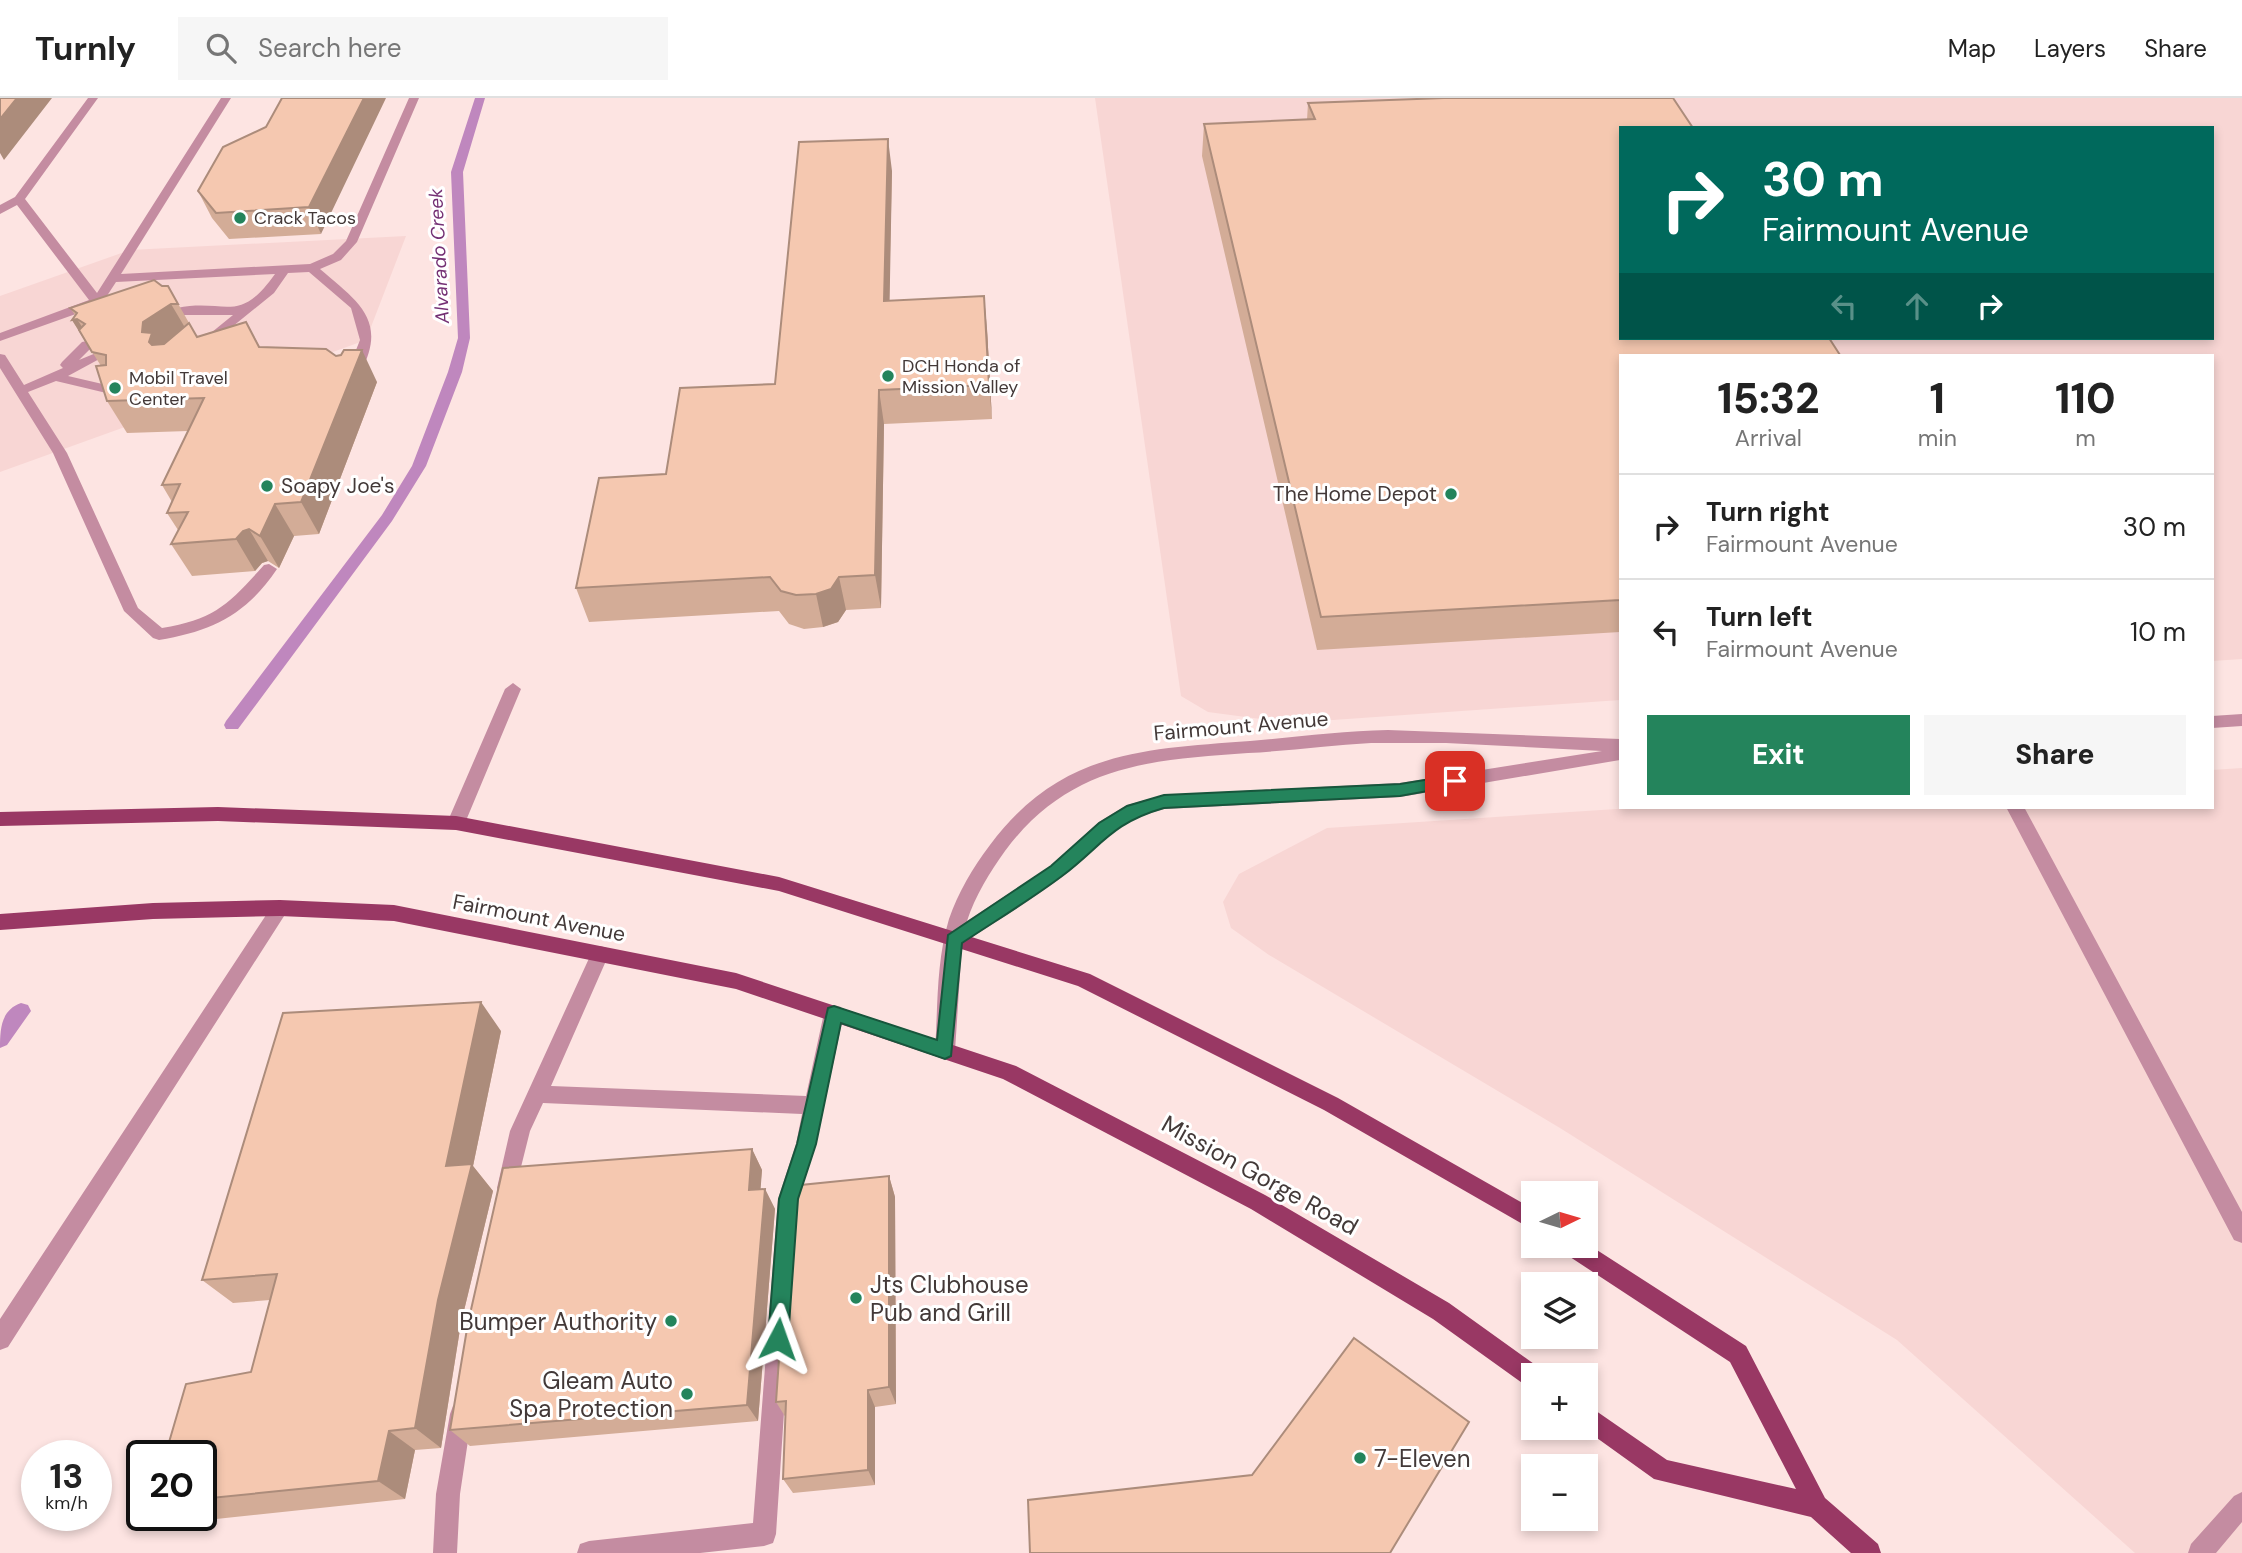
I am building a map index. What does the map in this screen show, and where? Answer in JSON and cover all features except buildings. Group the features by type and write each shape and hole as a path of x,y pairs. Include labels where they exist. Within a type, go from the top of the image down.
{"main road":[{"path":"0,819 218,814 456,823 779,884 1083,980 1331,1104 1521,1213"},
{"name":"Fairmount Avenue","path":"0,922 153,911 280,908 394,913 736,981 945,1051"},
{"name":"Mission Gorge Road","path":"945,1051 1009,1072 1258,1202 1441,1311 1521,1368"},
{"path":"1591,1258 1738,1354 1817,1506 1869,1553"},
{"path":"1598,1425 1662,1471 1817,1506"}],"street":[{"path":"0,211 19,199 93,98"},
{"path":"0,337 97,302 226,98"},
{"path":"112,278 312,268 337,257 351,242 414,98"},
{"path":"0,200 19,199"},
{"path":"19,199 97,302"},
{"path":"312,268 357,307 366,340 351,381"},
{"path":"193,349 271,290 284,270"},
{"path":"181,311 244,311"},
{"path":"189,323 244,311"},
{"path":"55,377 87,345"},
{"path":"20,391 96,357"},
{"path":"0,358 60,453 132,611 159,634 197,629 229,613 269,569"},
{"path":"55,377 110,379"},
{"path":"55,377 119,392"},
{"path":"456,823 513,689"},
{"path":"2214,722 2242,720"},
{"name":"Fairmount Avenue","path":"945,1051 954,940 965,901 996,851 1032,809 1058,789 1090,772 1191,751 1387,736 1619,745"},
{"path":"954,940 1057,871 1105,827 1143,807 1164,802 1400,790 1619,754"},
{"path":"2016,809 2242,1233"},
{"path":"0,1339 280,908"},
{"path":"502,1208 520,1131 600,954"},
{"path":"589,1553 764,1534 788,1199 806,1144 834,1013"},
{"path":"537,1094 815,1105"},
{"path":"445,1553 448,1494 465,1389"},
{"path":"2200,1553 2242,1504"}],"shaded area":[{"path":"1095,98 2242,98 2242,659 2214,661 2214,354 1619,354 1619,700 1290,723 1208,712 1181,696"},
{"name":"Mobil Travel Center","path":"406,236 366,340 0,472 0,296 130,250"},
{"path":"2242,768 2242,1553 2135,1553 1897,1340 1560,1128 1269,955 1231,928 1223,902 1239,874 1327,828 1619,809 2214,809 2214,770"}],"waterway":[{"name":"Alvarado Creek","path":"232,725 387,518 419,466 455,372 464,338 457,172 480,98"},
{"name":"Alvarado Creek","path":"0,1039 21,1011"}],"place":[{"name":"Crack Tacos","path":"240,218"},
{"name":"DCH Honda of Mission Valley","path":"888,376"},
{"name":"Mobil Travel Center","path":"115,388"},
{"name":"Soapy Joe's","path":"267,486"},
{"name":"The Home Depot","path":"1451,494"},
{"name":"Jts Clubhouse Pub and Grill","path":"856,1298"},
{"name":"Bumper Authority","path":"671,1321"},
{"name":"Gleam Auto Spa Protection","path":"687,1394"},
{"name":"7-Eleven","path":"1360,1458"}],"route":[{"path":"778,1339 788,1199 806,1144 834,1013 945,1051 954,940 1057,871 1105,827 1133,810 1164,802 1400,790 1455,781"}]}
